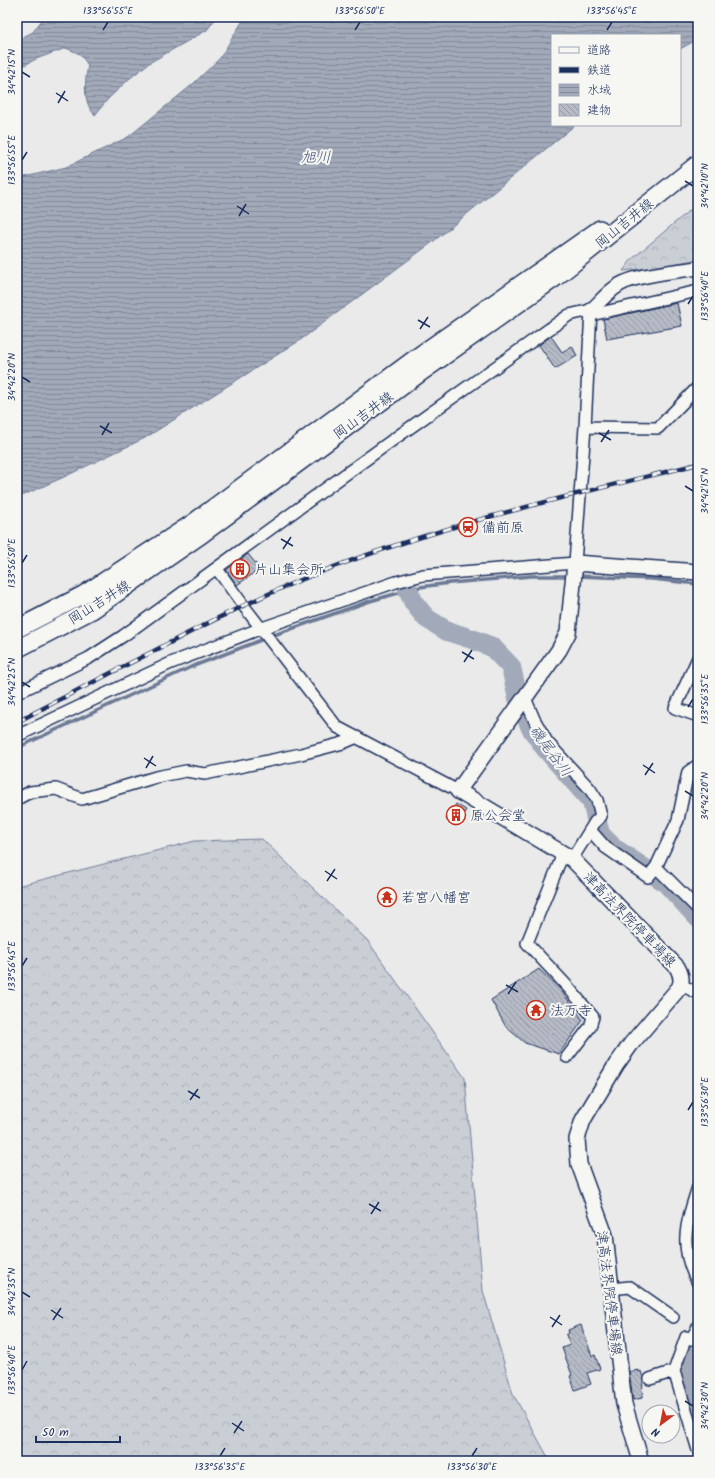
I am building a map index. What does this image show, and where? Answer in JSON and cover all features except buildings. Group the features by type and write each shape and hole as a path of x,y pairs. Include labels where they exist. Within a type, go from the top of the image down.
{"main road":[{"name":"岡山吉井線","path":"17,629 83,595 193,523 416,358 548,264 698,163"},
{"name":"岡山吉井線","path":"17,648 92,610 202,534 424,370 556,277 698,163"},
{"path":"458,791 559,650 568,633 575,571 698,572"},
{"name":"津高法界院停車場線","path":"458,791 567,856 677,967 680,973 681,985 630,1044 583,1120 577,1139 579,1164 605,1235 624,1404 641,1461"}],"street":[{"path":"17,736 164,667 267,634 396,582 423,575 575,571 591,313 610,292 624,282 698,268"},
{"path":"17,692 89,658 123,636 394,439 569,315 591,313 698,291"},
{"path":"585,427 658,428 698,387"},
{"path":"217,568 243,605 267,634 337,727 458,791"},
{"path":"698,658 675,708 698,716"},
{"path":"522,702 547,742 590,789 597,800 600,816 567,856 527,943 568,987 593,1017 590,1027 567,1057"},
{"path":"17,799 30,792 56,789 82,798 156,777 186,771 205,774 308,752 358,737"},
{"path":"594,823 605,847 648,877 653,871 678,820 688,772 698,765"},
{"path":"653,871 698,909"},
{"path":"681,985 698,993"},
{"path":"698,1187 686,1229 686,1252 690,1269 698,1283"},
{"path":"610,1289 630,1287 673,1317"},
{"path":"698,1327 691,1339 686,1337 674,1371 698,1450"},
{"path":"650,1379 674,1371"}],"green space":[{"path":"697,204 698,259 664,266 623,271 632,259"},
{"path":"262,839 367,940 465,1078 483,1291 513,1394 550,1461 17,1461 17,886 195,841"},
{"path":"698,1365 698,1396 690,1379"}],"water":[{"path":"44,17 217,17 207,30 149,63 129,79 108,99 95,115 86,98 85,84 88,65 80,54 66,48 36,59 17,69 17,40 33,32"},
{"name":"旭川","path":"245,17 698,17 698,39 681,48 681,34 551,34 551,126 574,126 434,241 299,341 145,438 17,498 17,179 66,167 128,137 192,85 220,58"}],"waterway":[{"path":"17,748 191,667 274,635 370,601 420,587 450,583 531,576 569,576"},
{"path":"578,576 652,579 698,584"},
{"name":"磯尾谷川","path":"408,590 414,603 426,618 447,631 492,647 511,667 518,698 531,728 545,748 592,802 600,834 614,848 665,882 698,918"},
{"name":"磯尾谷川","path":"698,1340 685,1371 687,1396 698,1429"}],"railway":[{"path":"17,722 265,595 351,560 449,528 499,514 698,464"}],"place":[{"name":"備前原","path":"468,527"},
{"name":"片山集会所","path":"240,569"},
{"name":"原公会堂","path":"456,815"},
{"name":"若宮八幡宮","path":"387,897"},
{"name":"法万寺","path":"536,1010"}]}
